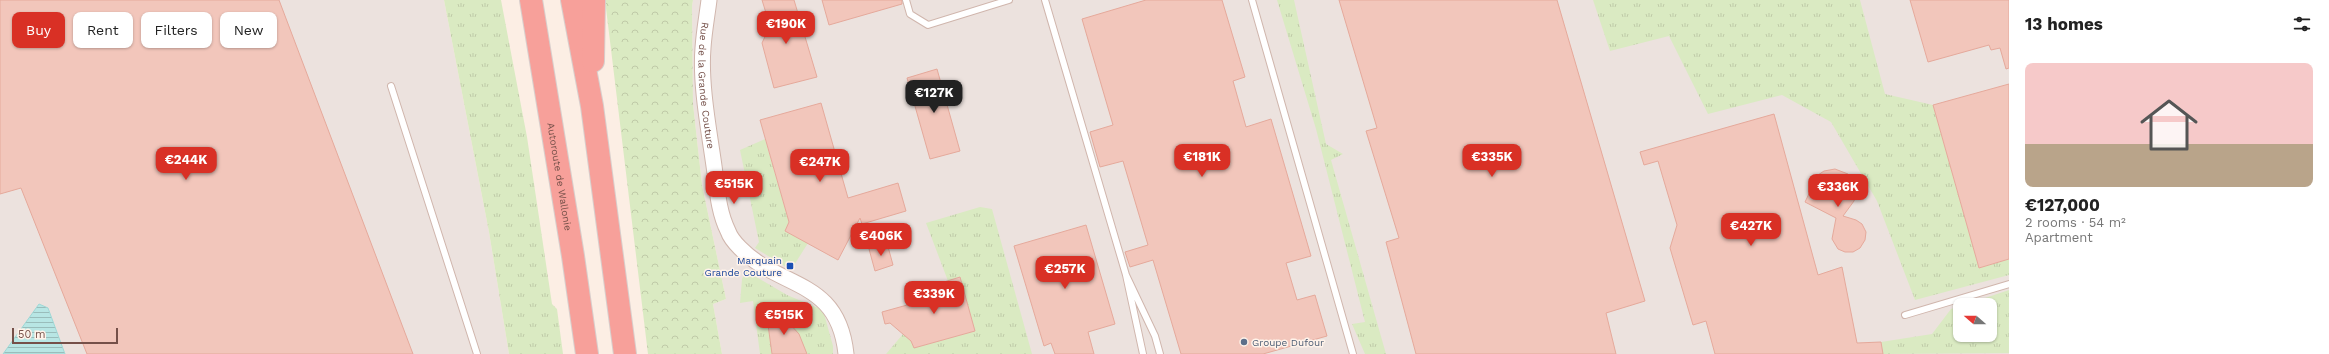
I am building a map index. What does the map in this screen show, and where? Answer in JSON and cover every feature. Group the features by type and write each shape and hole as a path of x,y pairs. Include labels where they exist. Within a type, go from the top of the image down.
{"highway":[{"name":"Autoroute de Wallonie","path":"531,0 574,256 586,354"},
{"path":"572,0 592,106 625,354"},
{"path":"592,106 594,0"}],"street":[{"name":"Rue de la Grande Couture","path":"709,0 702,49 706,111 721,210 728,232 740,248 760,263 810,290 833,312 844,339 846,354"}],"lane":[{"path":"906,0 910,14 928,25 1009,0"},
{"path":"1045,0 1126,275 1143,354"},
{"path":"1252,0 1353,354"},
{"path":"391,86 477,354"},
{"path":"1126,275 1155,336 1160,354"},
{"path":"1905,315 2009,284"}],"shaded area":[{"path":"0,0 444,0 489,232 509,354 0,354"},
{"path":"693,0 2009,0 2009,354 722,354 713,304 726,299 702,185 693,104"}],"green space":[{"path":"444,0 501,0 527,137 552,304 557,309 563,354 509,354 489,232"},
{"path":"605,0 693,0 693,104 702,185 726,299 713,304 722,354 648,354"},
{"path":"1277,0 1294,0 1326,144 1343,154 1331,160 1386,354 1365,354 1352,324 1365,322 1316,129"},
{"path":"1593,0 1860,0 1885,94 1933,105 1979,268 2009,259 2009,275 1915,300 1877,201 1831,122 1782,95 1708,114 1669,36 1610,51"},
{"path":"765,139 789,222 785,231 808,243 791,270 755,248 759,242 740,150"},
{"path":"980,207 992,209 1032,354 886,354 903,334 911,341 914,348 975,331 960,277 948,281 926,223"},
{"path":"746,271 787,295 823,310 833,346 833,354 760,354 753,301 740,303 742,279"},
{"path":"2009,290 2009,353 1883,354 1881,342 1932,334 1953,308 1953,342 1997,342 1997,298 1985,298"}],"water":[{"path":"39,304 48,308 65,354 3,354"}],"building":[{"path":"0,0 279,0 413,354 87,354 21,188 0,194"},
{"path":"762,0 794,0 817,77 774,88 762,43 770,26"},
{"path":"822,0 902,0 902,4 829,25"},
{"path":"1146,0 1222,0 1245,77 1233,81 1246,127 1271,119 1311,256 1286,263 1297,300 1315,295 1327,336 1263,354 1181,354 1153,260 1130,267 1125,252 1148,245 1123,161 1100,167 1090,132 1113,125 1082,19"},
{"path":"1339,0 1557,0 1645,301 1606,313 1616,354 1416,354 1386,242 1399,238 1366,131 1377,128"},
{"path":"1910,0 2009,0 2009,68 2006,69 2000,48 1991,50 1989,45 1928,62"},
{"path":"937,69 960,151 930,159 907,78"},
{"path":"2009,84 2009,259 1979,268 1933,105"},
{"path":"821,103 848,198 898,183 906,211 862,224 860,218 838,260 785,231 789,222 760,120"},
{"path":"1774,114 1818,275 1842,267 1857,343 1881,342 1883,354 1715,354 1706,321 1693,325 1670,248 1677,225 1658,161 1644,165 1640,152"},
{"path":"1835,169 1848,174 1853,180 1856,190 1854,201 1843,216 1856,220 1862,224 1866,232 1865,240 1860,248 1853,252 1845,252 1838,249 1832,239 1836,218 1805,202 1818,175 1824,171"},
{"path":"1086,225 1115,324 1088,332 1094,354 1055,354 1051,343 1044,346 1014,246"},
{"path":"887,243 893,265 875,271 869,249"},
{"path":"960,277 975,331 914,348 911,341 890,323 885,324 882,312 918,302 915,291"},
{"path":"766,310 778,315 789,323 799,334 807,354 772,354"}],"place":[{"name":"Marquain Grande Couture","path":"790,266"},
{"name":"Groupe Dufour","path":"1244,342"}]}
